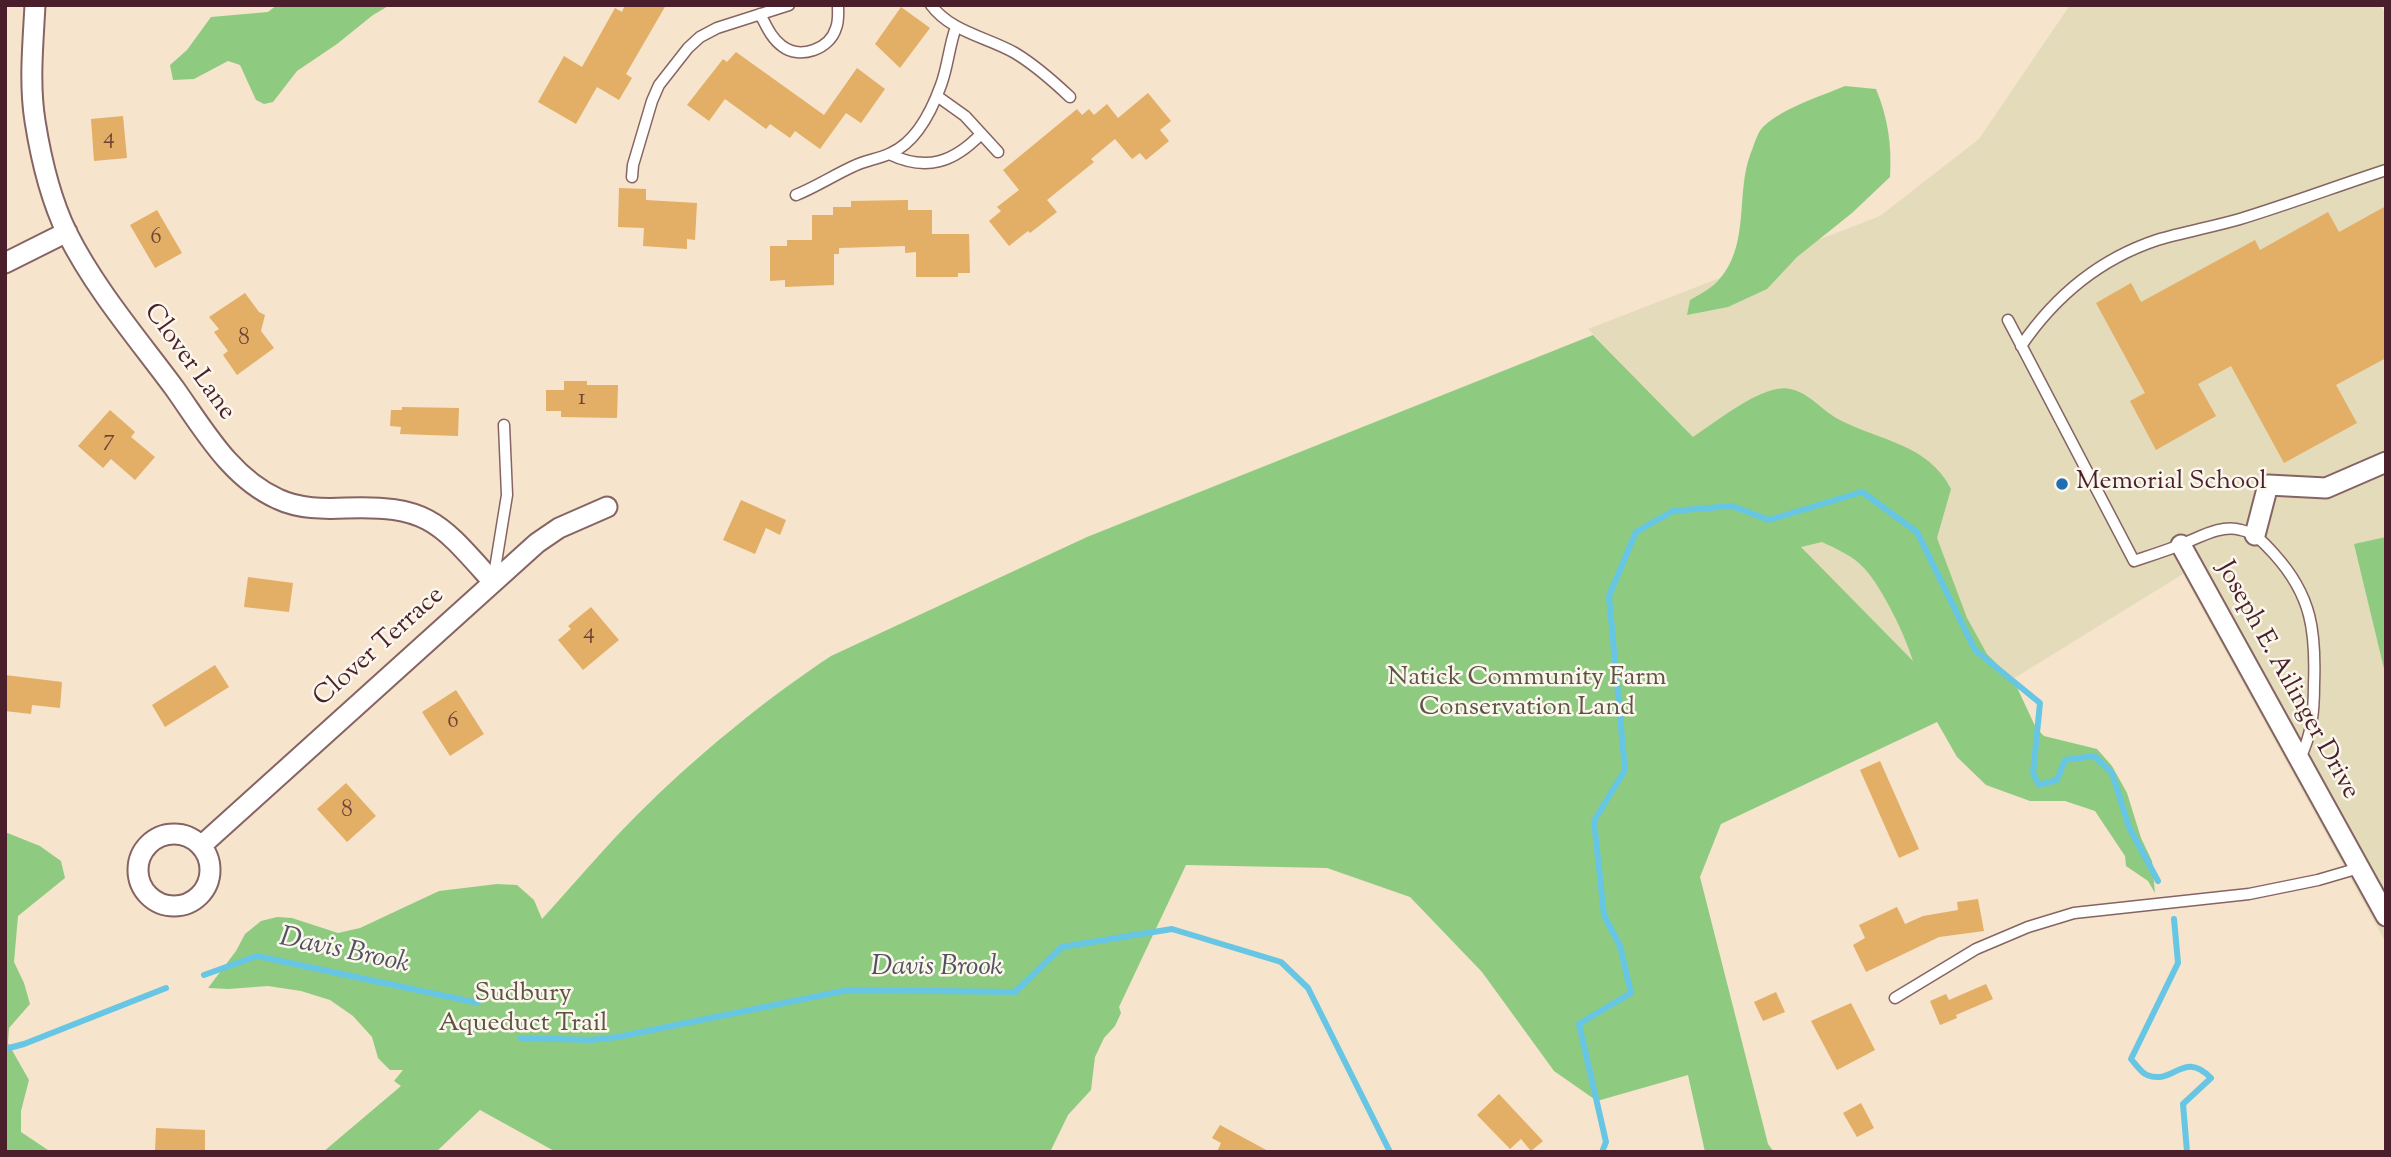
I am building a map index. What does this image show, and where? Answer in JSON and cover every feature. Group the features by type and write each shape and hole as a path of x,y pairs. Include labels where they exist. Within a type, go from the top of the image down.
{"street":[{"name":"Clover Lane","path":"34,5 34,120 47,181 67,232 95,279 212,440 245,479 263,492 283,501 324,509 395,508 415,513 452,537 492,582"},
{"path":"5,263 67,232"},
{"path":"2255,535 2268,485 2326,488 2386,462"},
{"name":"Clover Terrace","path":"201,845 537,543 559,528 607,507"},
{"name":"Joseph E. Ailinger Drive","path":"2181,545 2386,916"}],"lane":[{"path":"632,177 652,100 659,85 678,61 700,37 717,28 789,5"},
{"path":"760,14 779,45 788,51 811,52 831,38 836,28 838,5"},
{"path":"931,5 943,19 956,27 1014,53 1051,79 1070,97"},
{"path":"796,195 860,163 889,154 911,139 937,96 956,27"},
{"path":"937,96 965,116 998,152"},
{"path":"889,154 910,162 940,161 956,156 981,134"},
{"path":"2021,346 2048,310 2086,276 2107,262 2158,240 2238,220 2386,170"},
{"path":"2008,320 2134,561 2222,530 2240,529 2255,535 2296,582 2312,620 2315,640 2314,704 2307,745 2300,759"},
{"path":"492,582 507,495 504,425"},
{"path":"1895,998 1976,949 2028,927 2074,914 2249,894 2318,880 2359,868"}],"shaded area":[{"name":"Memorial School","path":"2070,5 2379,5 2386,14 2386,943 2183,574 1961,711 1588,329 1880,216 1979,139"}],"green space":[{"path":"277,5 390,5 297,71 273,102 264,104 256,100 240,65 228,61 194,79 173,80 170,65 187,50 211,17 268,12"},
{"path":"1845,86 1876,89 1888,132 1890,177 1852,213 1797,257 1767,289 1728,307 1687,315 1690,300 1717,282 1735,252 1747,166 1760,131 1772,119 1792,108"},
{"name":"Natick Community Farm Conservation Land","path":"1593,335 1693,437 1756,396 1777,389 1794,390 1838,419 1916,453 1930,462 1941,474 1951,489 1937,538 1967,618 1987,654 2014,681 2036,728 2044,736 2097,749 2112,766 2127,793 2141,838 2152,861 2155,893 2148,881 2126,866 2125,856 2095,811 2065,801 2030,801 1986,785 1957,757 1937,722 1721,824 1700,877 1768,1144 1774,1152 1705,1152 1688,1075 1597,1101 1554,1071 1482,972 1410,897 1327,868 1186,865 1119,1007 1121,1013 1115,1026 1104,1038 1095,1057 1091,1090 1068,1115 1050,1152 556,1152 480,1110 436,1152 323,1152 401,1086 394,1081 403,1070 390,1070 378,1058 372,1037 353,1016 330,1000 301,991 268,986 208,988 236,951 245,934 261,921 277,917 292,918 338,933 360,928 439,891 497,884 517,885 534,900 542,919 658,794 730,731 805,673 831,656 1087,537","holes":["1822,542 1855,560 1871,576 1893,613 1913,661 1801,547"]},
{"path":"2386,537 2386,677 2354,544"},
{"path":"5,832 40,846 61,861 65,878 18,916 14,962 30,1004 9,1028 8,1043 29,1080 21,1111 21,1132 51,1152 5,1152"}],"building":[{"path":"625,5 666,5 626,74 632,78 619,100 597,87 576,124 538,102 564,56 582,67 615,8 622,12"},
{"path":"901,7 930,28 900,68 875,44"},
{"path":"736,52 824,115 857,68 885,89 861,123 846,113 820,149 795,131 790,138 770,124 766,129 725,99 709,121 687,105 723,59 727,62"},
{"path":"1148,93 1171,121 1160,130 1169,141 1146,160 1140,153 1132,159 1115,139 1091,159 1094,162 1047,200 1057,212 1009,246 989,221 1001,211 997,207 1019,190 1003,170 1077,109 1082,115 1089,109 1094,115 1107,104 1118,118"},
{"path":"123,116 127,158 94,161 91,119"},
{"path":"619,188 646,189 646,200 697,203 695,240 687,239 687,249 643,246 644,228 618,227"},
{"path":"908,200 908,210 932,210 932,234 969,234 970,273 958,273 958,277 916,277 916,252 905,253 905,246 839,248 839,254 834,254 834,285 785,287 785,280 770,281 770,246 787,246 787,240 812,240 812,215 833,215 833,207 851,207 851,201"},
{"path":"2386,206 2386,358 2336,385 2357,423 2284,463 2231,366 2198,384 2216,416 2156,450 2130,401 2145,393 2096,303 2131,283 2141,302 2255,240 2260,250 2328,212 2339,232"},
{"path":"157,210 182,253 155,268 130,225"},
{"path":"245,293 259,312 265,315 261,331 274,348 237,375 223,355 228,351 214,332 219,329 209,317"},
{"path":"564,381 587,381 587,385 618,385 617,418 561,417 561,411 546,411 546,390 564,390"},
{"path":"402,407 459,408 458,436 400,434 401,427 390,426 391,410 402,410"},
{"path":"110,410 135,432 131,437 155,457 135,480 111,459 103,468 78,446"},
{"path":"741,500 786,520 780,535 766,528 755,554 723,540"},
{"path":"248,577 293,583 289,612 244,607"},
{"path":"591,607 619,640 583,670 558,640 571,629 568,626"},
{"path":"215,665 229,687 165,727 152,705"},
{"path":"5,675 62,682 60,708 32,705 31,714 5,711"},
{"path":"456,690 484,734 450,756 422,712"},
{"path":"1880,761 1919,849 1899,858 1860,770"},
{"path":"346,783 376,816 347,842 317,809"},
{"path":"1978,899 1984,931 1939,937 1866,972 1853,945 1865,938 1859,925 1897,907 1905,924 1923,916 1958,910 1957,902"},
{"path":"1986,984 1993,999 1940,1025 1930,1001 1946,994 1949,1000"},
{"path":"1776,992 1785,1012 1763,1021 1754,1002"},
{"path":"1851,1003 1875,1050 1837,1070 1811,1021"},
{"path":"1499,1094 1543,1141 1531,1151 1521,1139 1510,1149 1477,1115"},
{"path":"1861,1103 1874,1128 1857,1137 1843,1113"},
{"path":"1220,1125 1270,1152 1217,1152 1221,1143 1212,1138"},
{"path":"156,1128 205,1130 205,1152 155,1152"}],"waterway":[{"name":"Davis Brook","path":"1602,1152 1606,1142 1579,1024 1631,993 1620,946 1604,915 1594,821 1625,770 1609,596 1636,532 1673,511 1732,506 1769,520 1862,492 1917,532 1975,650 2040,703 2033,773 2039,785 2057,780 2065,760 2094,756 2112,773 2129,827 2158,881"},
{"name":"Davis Brook","path":"2174,919 2178,963 2131,1059 2147,1075 2164,1076 2193,1067 2211,1078 2183,1104 2187,1152"},
{"name":"Davis Brook","path":"521,1038 591,1040 618,1037 848,990 1015,992 1062,947 1172,929 1281,962 1308,988 1390,1152"},
{"name":"Davis Brook","path":"204,975 257,956 478,1003"},
{"name":"Davis Brook","path":"5,1049 166,988"}],"place":[{"name":"Memorial School","path":"2062,484"}],"park label":[{"name":"Sudbury Aqueduct Trail","path":"523,1011"}]}
